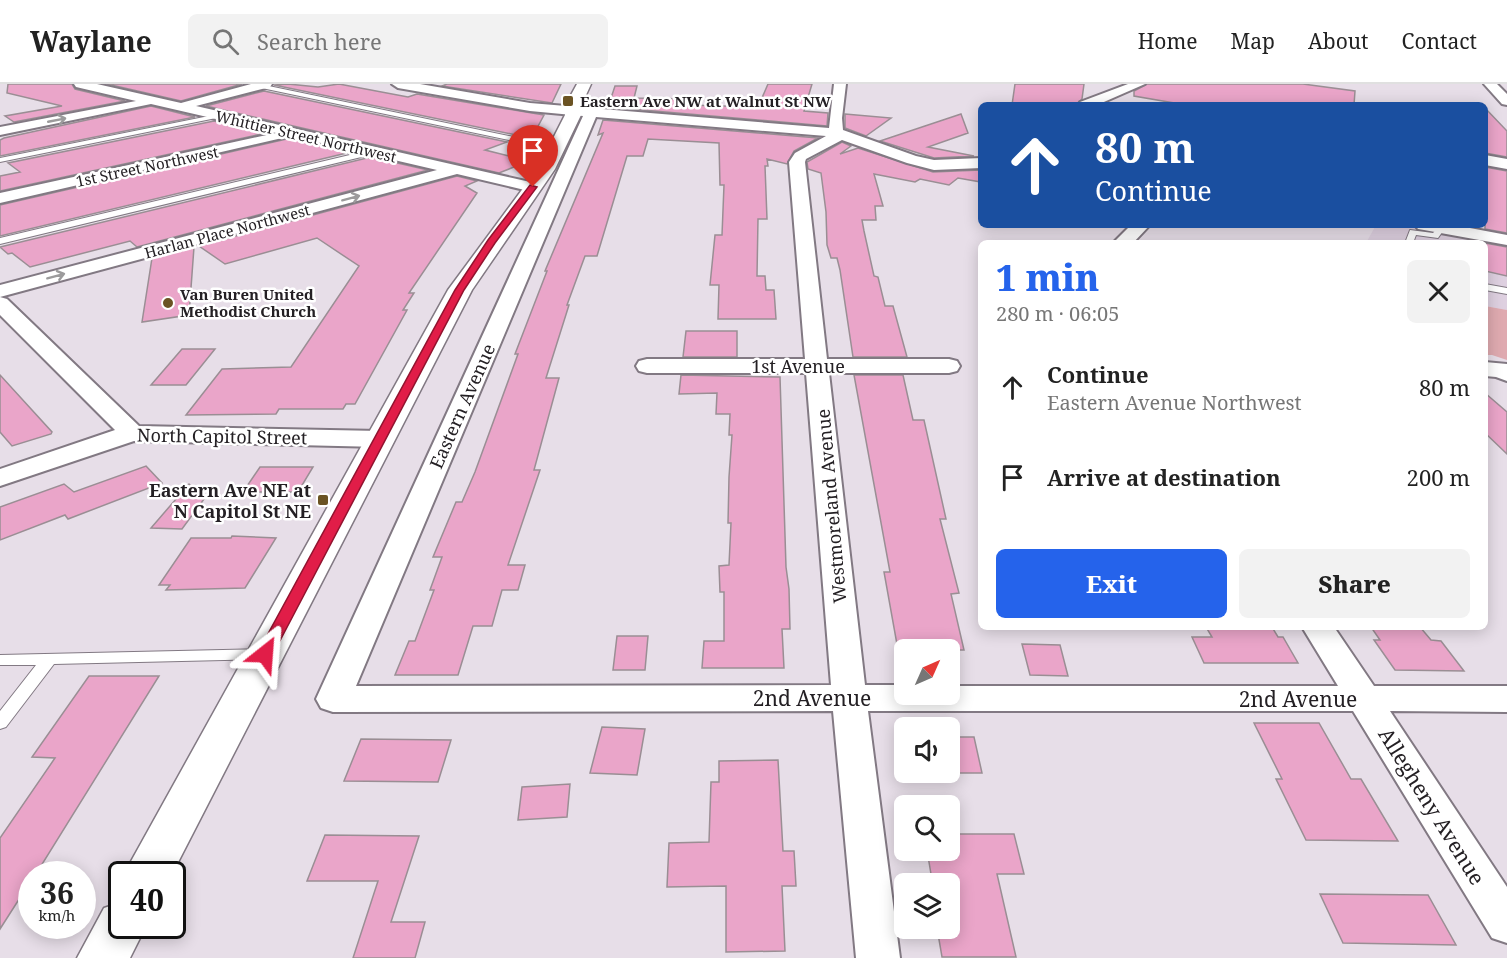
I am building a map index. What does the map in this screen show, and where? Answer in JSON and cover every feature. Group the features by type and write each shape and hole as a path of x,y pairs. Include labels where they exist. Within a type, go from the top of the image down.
{"street":[{"name":"Whittier Street Northwest","path":"80,84 533,187"},
{"path":"398,84 517,106 839,133 885,152 934,165 978,163"},
{"path":"155,861 459,290 546,169 557,148 582,112 584,84"},
{"path":"839,133 835,118 840,84"},
{"path":"1091,102 1139,84"},
{"path":"1490,84 1507,101"},
{"path":"181,107 262,85"},
{"path":"0,131 156,101"},
{"name":"Eastern Avenue","path":"333,699 582,112"},
{"name":"1st Street Northwest","path":"0,198 294,133"},
{"name":"Westmoreland Avenue","path":"839,133 800,156 797,162 849,698 879,958"},
{"path":"1488,161 1507,164"},
{"name":"Harlan Place Northwest","path":"0,291 455,170"},
{"path":"1125,240 1138,228"},
{"path":"1438,228 1507,240"},
{"path":"0,303 132,433"},
{"name":"1st Avenue","path":"647,366 949,366"},
{"name":"North Capitol Street","path":"0,478 132,433 380,439"},
{"name":"Allegheny Avenue","path":"1320,630 1507,924"},
{"name":"2nd Avenue","path":"333,699 1507,699"},
{"path":"103,958 114,939"}],"lane":[{"path":"262,85 544,143 557,148"},
{"path":"0,160 219,116"},
{"path":"0,241 375,152"},
{"path":"1410,240 1413,232 1435,236 1432,228"},
{"path":"1488,288 1507,291"},
{"path":"0,660 265,654"},
{"path":"0,723 49,659"}],"shaded area":[{"path":"1374,228 1415,228 1476,240 1368,240"},
{"path":"1488,242 1507,246 1507,310 1488,307"},
{"path":"1488,307 1507,310 1507,360 1488,355"}],"building":[{"path":"8,84 72,84 75,89 125,101 14,122 5,116 62,106 7,93"},
{"path":"107,84 242,84 181,101"},
{"path":"339,84 408,97 417,94 544,115 536,130 521,136 274,85 318,87"},
{"path":"447,84 561,84 552,103 442,86"},
{"path":"768,84 812,84 804,111 828,113 827,126 608,107 615,86 637,86 634,98 690,99 688,105 758,107"},
{"path":"1015,84 1084,84 1082,99 1079,102 1012,102"},
{"path":"1147,84 1303,84 1355,91 1354,102 1169,102 1134,96 1134,91"},
{"path":"264,91 507,142 485,150 529,161 499,173 206,106"},
{"path":"151,106 195,117 0,156 0,140 4,138"},
{"path":"1488,111 1507,131 1507,157 1488,154"},
{"path":"845,114 891,118 866,136 845,128"},
{"path":"961,114 968,133 928,147 974,156 934,158 880,141"},
{"path":"603,120 818,138 794,151 787,164 767,159 768,166 765,166 767,219 758,219 757,276 765,276 766,290 774,290 776,319 718,319 719,285 710,285 715,235 722,235 724,185 720,185 719,143 648,139 643,156 627,156 597,256 585,256 567,305 569,305 546,378 559,378 534,470 540,470 508,565 525,565 518,590 502,590 492,626 473,626 458,675 395,675 409,641 415,641 434,590 430,590 442,557 433,557 456,502 462,502 475,472 518,354 515,354 547,271 545,271 603,133 598,135"},
{"path":"214,121 266,133 0,191 0,176 20,172 8,163"},
{"path":"291,138 351,152 0,236 0,205"},
{"path":"842,142 851,146 840,154 858,148 933,172 978,170 978,181 958,178 949,185 920,179 915,182 874,174 883,206 875,206 876,220 862,220 874,276 878,277 885,306 893,306 907,357 853,357 840,270 837,258 831,258 827,245 821,173 808,169 807,162"},
{"path":"371,157 428,170 137,247 130,241 30,267 0,247"},
{"path":"1488,168 1507,171 1507,233 1485,229 1488,228"},
{"path":"457,176 477,181 465,186 477,193 409,293 414,293 403,310 407,310 355,404 346,404 343,409 279,409 276,414 186,415 222,369 291,367 359,266 317,238 225,264 199,246"},
{"path":"1488,244 1507,247 1507,276 1488,272"},
{"path":"194,247 189,315 142,322 152,258"},
{"path":"686,331 737,331 737,357 683,357"},
{"path":"182,349 215,349 186,385 151,385"},
{"path":"0,375 52,432 51,434 12,446 0,432"},
{"path":"681,375 780,377 790,629 782,629 784,668 702,668 704,641 724,641 724,592 720,592 719,566 729,565 731,523 728,523 729,477 732,435 729,435 730,414 716,414 717,393 679,394"},
{"path":"854,375 903,375 913,420 924,420 946,519 940,519 959,593 951,594 964,650 960,650 960,639 896,639 884,572 890,572"},
{"path":"1488,396 1507,412 1507,454 1488,436"},
{"path":"146,466 162,483 68,519 65,515 0,540 0,507 64,484 74,492"},
{"path":"260,467 313,467 298,492 243,492"},
{"path":"189,484 204,499 182,529 151,528"},
{"path":"232,536 276,538 245,588 166,590 170,585 159,585 191,538 231,538"},
{"path":"1208,630 1274,630 1278,637 1283,637 1298,663 1204,663 1192,637 1212,637"},
{"path":"1373,630 1423,630 1431,640 1441,641 1464,671 1395,670 1374,640 1380,640"},
{"path":"617,636 648,636 645,670 613,670"},
{"path":"1022,644 1060,645 1068,676 1030,675"},
{"path":"89,676 159,676 44,861 18,861 18,901 0,929 0,838 55,758 32,757"},
{"path":"1254,723 1319,723 1351,779 1361,779 1398,841 1306,840 1276,779 1282,779"},
{"path":"602,727 645,729 637,775 590,773"},
{"path":"960,737 974,737 982,773 960,773"},
{"path":"361,739 451,740 438,782 344,781"},
{"path":"778,760 783,851 794,851 796,886 782,886 785,951 726,952 726,886 667,887 669,843 709,842 711,782 719,782 719,761"},
{"path":"570,784 567,817 518,820 522,787"},
{"path":"960,834 1014,834 1024,874 997,874 1016,957 942,957 939,939 960,939 960,873 931,873 929,861 960,861"},
{"path":"325,835 419,836 391,922 425,922 415,958 353,958 378,881 307,881"},
{"path":"1320,894 1428,895 1456,945 1343,943"}],"place":[{"name":"Eastern Ave NW at Walnut St NW","path":"568,101"},
{"name":"Van Buren United Methodist Church","path":"168,303"},
{"name":"Eastern Ave NE at N Capitol St NE","path":"323,500"}],"route":[{"path":"265,654 459,290 533,187"}]}
